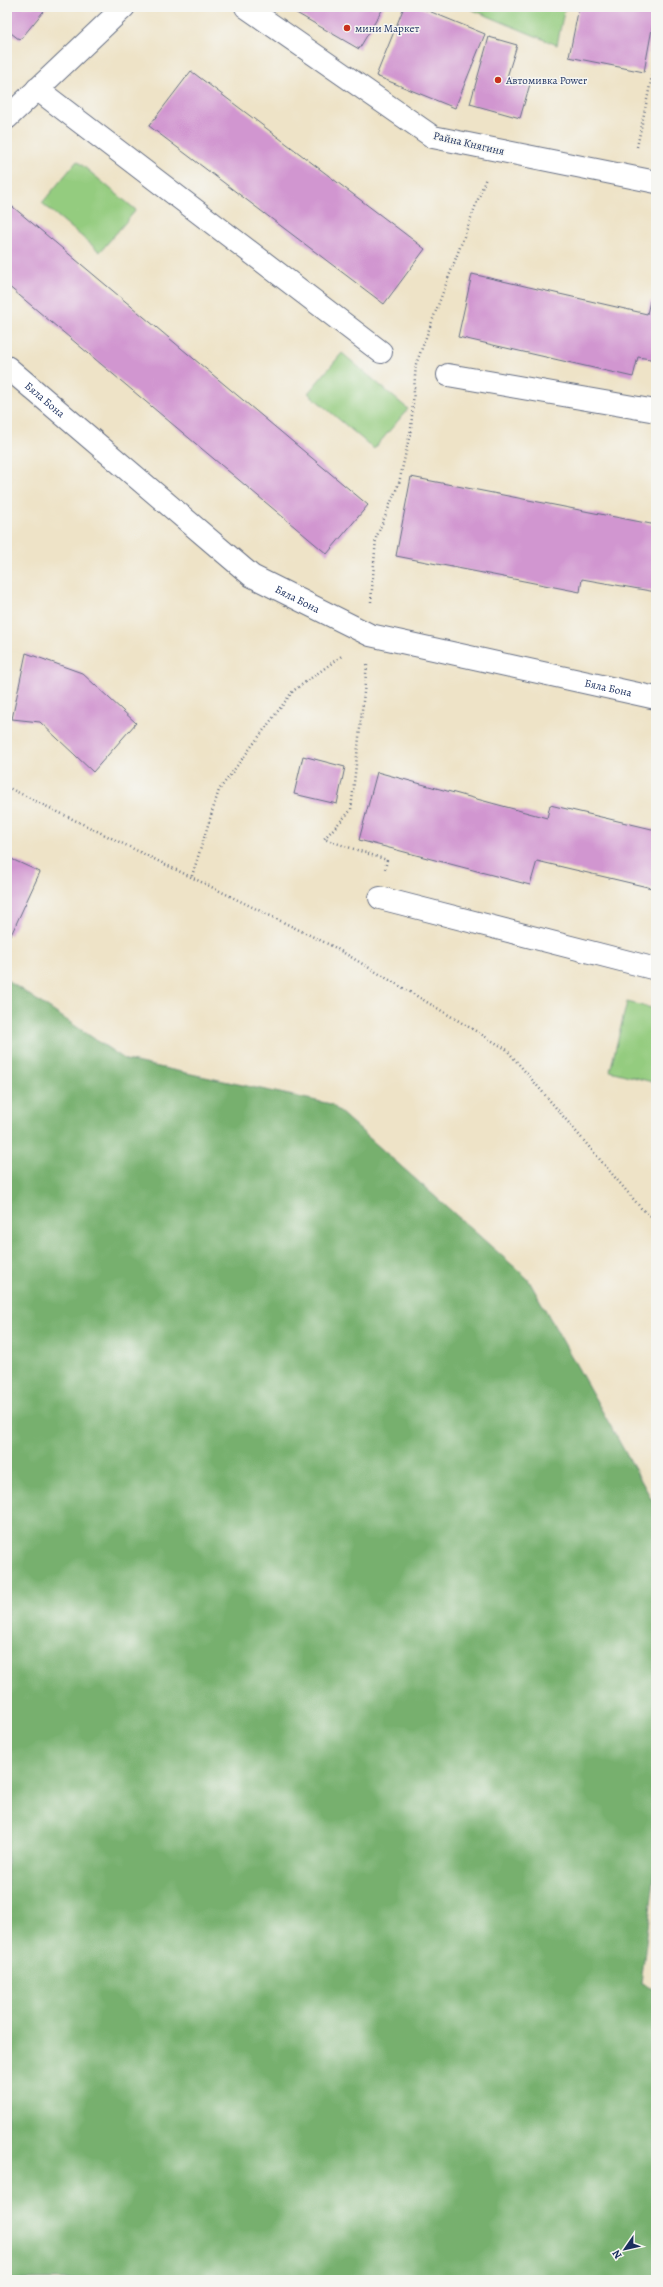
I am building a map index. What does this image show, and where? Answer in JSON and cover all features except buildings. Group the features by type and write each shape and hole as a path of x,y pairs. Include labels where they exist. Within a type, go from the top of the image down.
{"street":[{"path":"7,118 124,7"},
{"name":"Райна Княгиня","path":"246,7 433,137 656,182"},
{"path":"37,89 381,352"},
{"name":"Бяла Бона","path":"7,367 252,576 370,635 656,698"},
{"path":"448,375 656,411"},
{"path":"380,898 656,969"}],"path":[{"path":"630,177 656,57"},
{"path":"380,898 387,860 324,839 351,810 370,635 376,538 400,483 411,429 416,364 497,150"},
{"path":"381,352 448,375"},
{"path":"192,876 220,790 293,691 370,635"},
{"path":"7,788 192,876 334,947 506,1049 641,1208 656,1220"}],"green space":[{"path":"466,7 565,7 557,45"},
{"path":"77,161 136,210 100,252 42,203"},
{"path":"342,353 408,409 374,449 308,393"},
{"path":"7,980 126,1060 331,1104 528,1279 656,1507 656,1864 641,1983 656,1989 656,2280 7,2280"},
{"path":"627,1002 656,1009 656,1083 610,1071"}],"place":[{"name":"мини Маркет","path":"347,28"},
{"name":"Автомивка Power","path":"498,80"}]}
